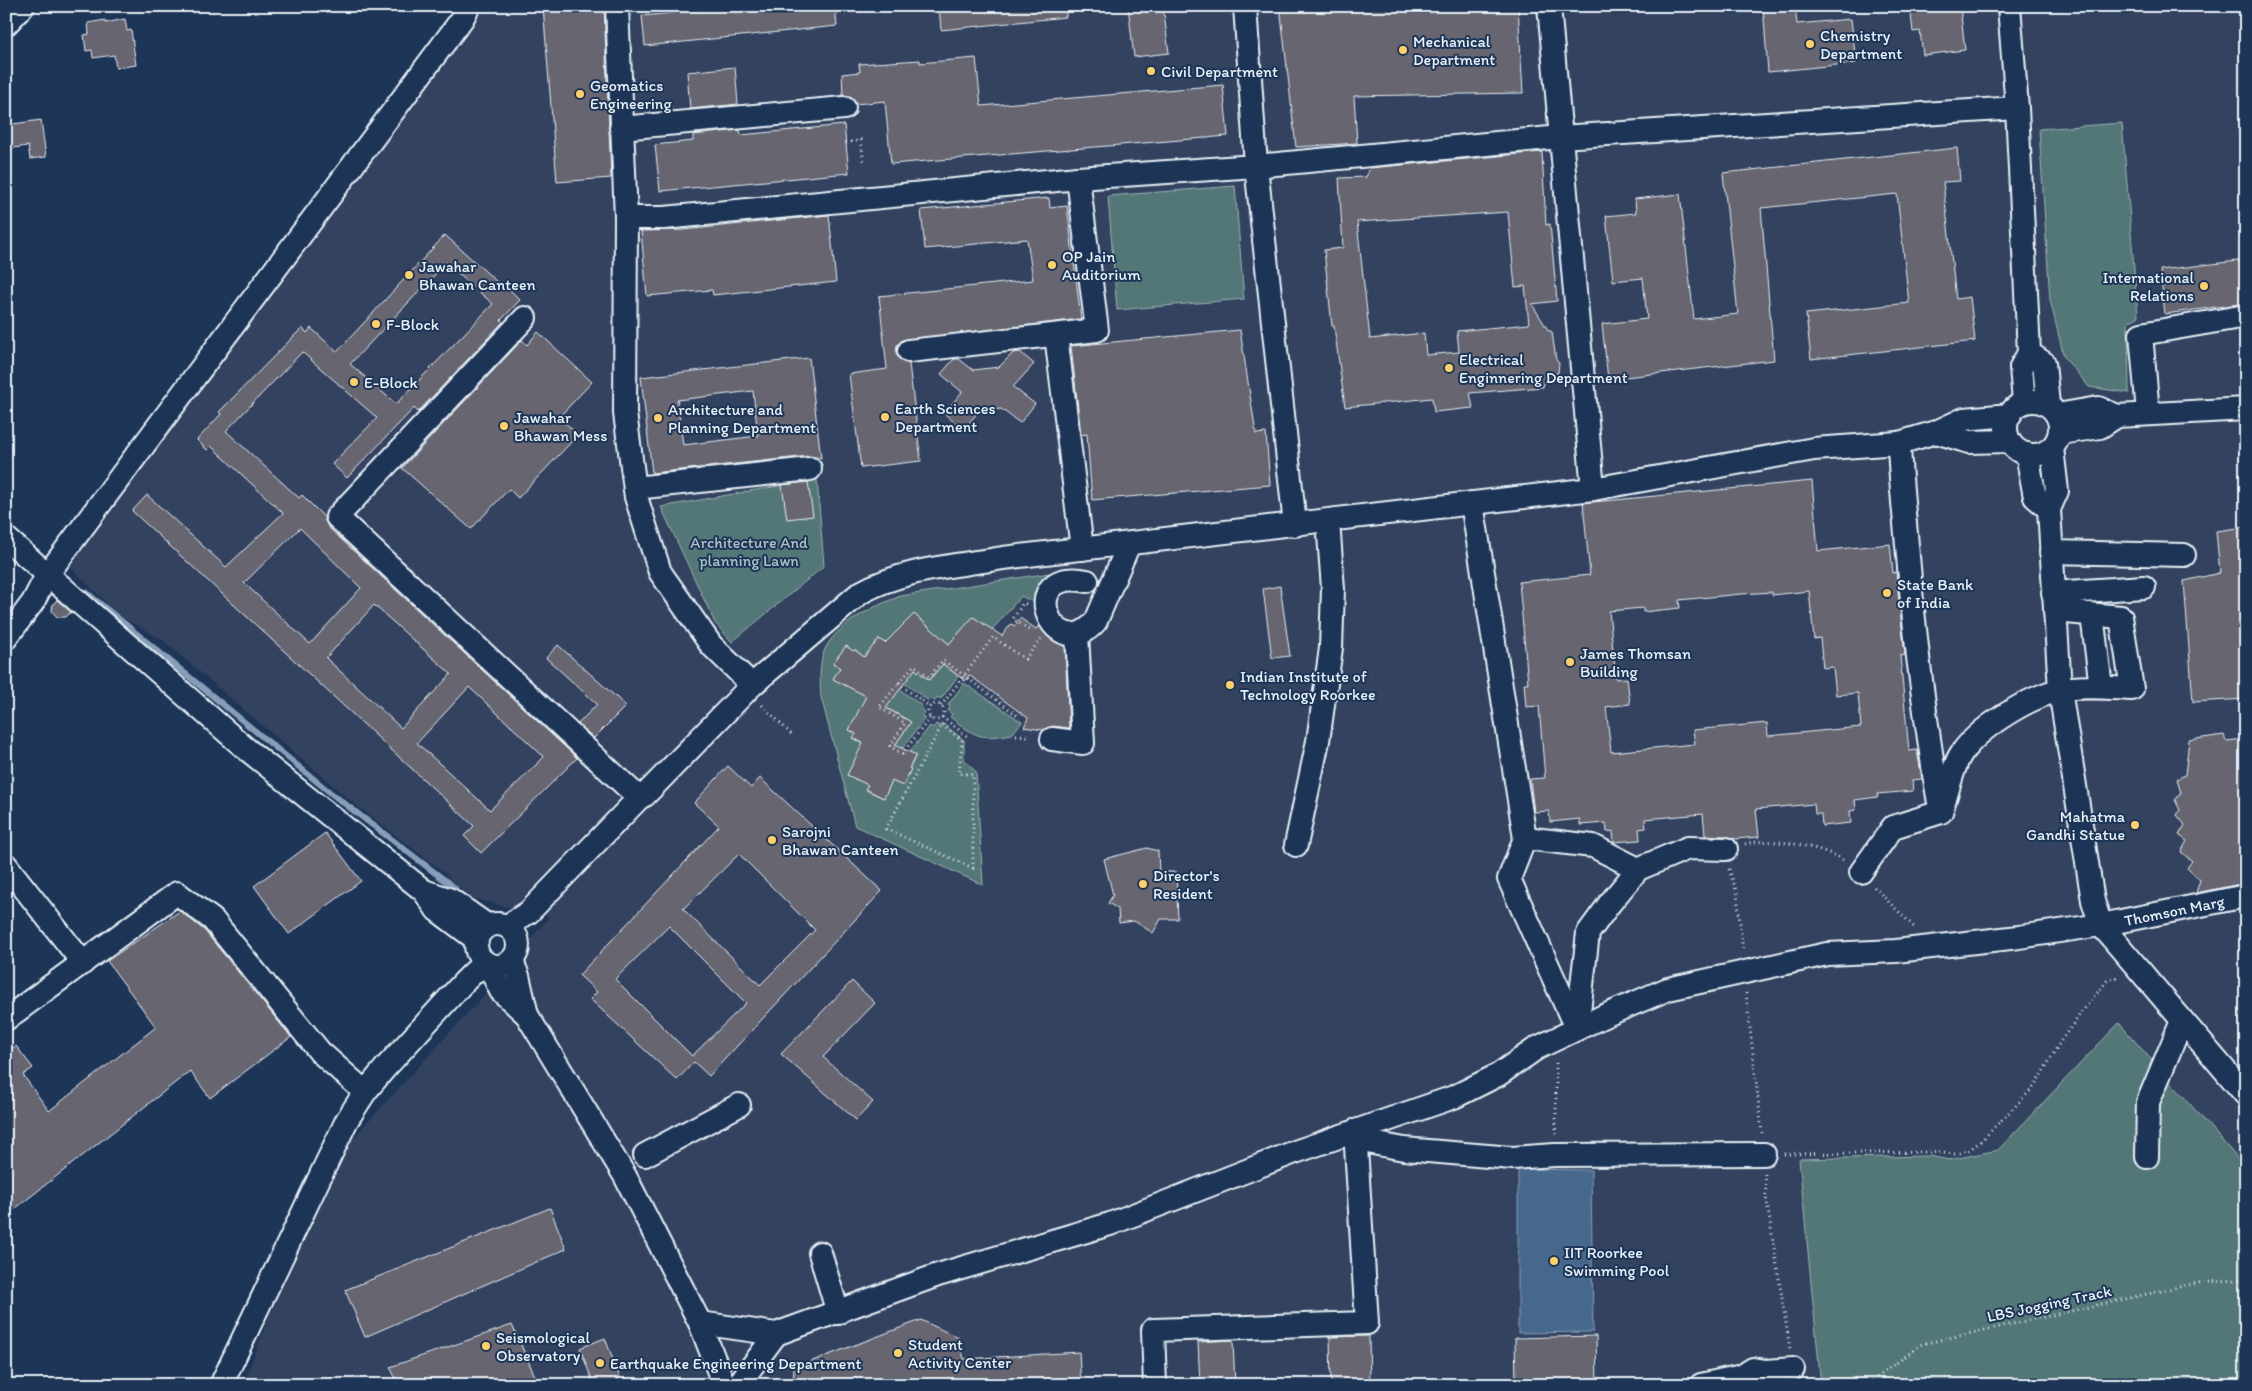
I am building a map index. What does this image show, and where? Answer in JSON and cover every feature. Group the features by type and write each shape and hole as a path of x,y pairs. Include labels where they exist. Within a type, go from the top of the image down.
{"street":[{"path":"6,24 23,6"},
{"path":"6,638 33,602 47,575 456,27 468,6"},
{"path":"617,6 626,218 625,414 636,498 660,572 711,645 756,694"},
{"path":"1245,6 1256,166 1295,524"},
{"path":"1549,6 1593,489"},
{"path":"2009,6 2029,353 2021,367 2017,409 2006,432 2018,448 2035,497 2049,509"},
{"path":"621,128 844,108"},
{"path":"626,218 664,218 1078,178 1256,166 1560,137 2016,108"},
{"path":"909,351 1097,330 1078,178"},
{"path":"2148,413 2141,334 2246,316"},
{"path":"525,318 337,517 639,798"},
{"path":"1056,335 1081,580 1062,580 1053,586 1045,602 1046,613 1051,624 1059,630 1077,634 1091,627 1096,621 1129,544"},
{"path":"2029,353 2044,363 2054,425 2057,491 2049,509 2060,690 2093,901 2101,925 2246,1095"},
{"path":"221,1385 348,1120 365,1092 474,972 492,941 529,912 639,798 645,795 756,694 860,593 874,585 926,570 1077,550 1593,489 1814,449 1899,443 1936,432 1964,419 2017,409 2032,401 2054,425 2100,427 2117,416 2246,409"},
{"path":"1936,432 1969,442 2045,453 2054,425"},
{"path":"1899,443 1900,487 1916,642 1930,751 1941,812"},
{"path":"634,488 810,469"},
{"path":"1472,503 1524,838 1509,879 1576,1029"},
{"path":"1296,845 1318,741 1332,648 1333,589 1328,520"},
{"path":"6,538 244,747 424,891 437,910 492,941 518,950 512,961 518,976 527,1015"},
{"path":"2051,552 2184,555"},
{"path":"2054,602 2144,587"},
{"path":"1941,812 1960,755 1986,728 2014,709 2060,690 2101,687 2132,689 2122,617 2092,615 2054,602"},
{"path":"2092,615 2101,687"},
{"path":"1052,738 1083,743 1077,634"},
{"path":"1861,872 1893,827 1941,812"},
{"path":"1524,838 1593,846 1638,869"},
{"path":"1576,1029 1588,933 1638,869 1688,848 1726,849"},
{"path":"6,866 83,962"},
{"path":"6,1019 178,893 213,920 320,1052 365,1092"},
{"name":"Thomson Marg","path":"776,1334 938,1275 1110,1224 1295,1152 1454,1096 1498,1075 1537,1048 1668,989 1827,954 1896,951 2101,925 2246,896"},
{"path":"492,941 502,991 527,1015 625,1176 700,1323 724,1385"},
{"path":"2147,1157 2148,1102 2182,1021"},
{"path":"644,1155 739,1105"},
{"path":"1364,1128 1362,1141 1404,1149 1512,1158 1555,1155 1764,1154"},
{"path":"1155,1385 1153,1330 1367,1324 1364,1128"},
{"path":"820,1253 838,1313"},
{"path":"700,1323 776,1334 738,1385"},
{"path":"1701,1385 1742,1376 1753,1369 1794,1374"}],"path":[{"path":"846,143 861,140 864,163"},
{"path":"941,706 994,638 1025,660 1041,638 1013,619 1022,602 1029,606"},
{"path":"930,718 902,754 890,746 905,723 879,707 914,665 929,677 943,660 1017,715"},
{"path":"898,683 930,707"},
{"path":"756,694 791,734"},
{"path":"935,704 941,706 944,712 942,717 936,720 930,718 928,712 930,707 935,704"},
{"path":"942,717 967,736"},
{"path":"945,727 962,740 959,773 973,775 973,868 886,829 942,725 945,727 949,723"},
{"path":"1764,1154 1929,1152 1955,1154 1968,1151 1981,1141 2034,1087 2062,1039 2107,981 2138,969"},
{"path":"1555,1155 1556,1039"},
{"path":"1766,1196 1789,1345"},
{"name":"LBS Jogging Track","path":"1870,1385 1876,1378 1922,1344 2197,1284 2246,1279"}],"shaded area":[{"name":"Indian Institute of Technology Roorkee","path":"486,6 2246,6 2246,1385 243,1385 270,1314 353,1138 478,1002 549,917 471,898 441,870 352,802 160,638 121,617 54,551"},
{"path":"1518,1169 1591,1170 1593,1332 1518,1333"}],"green space":[{"path":"2122,123 2138,317 2128,322 2129,393 2089,387 2064,357 2050,300 2039,129"},
{"path":"1235,186 1244,299 1117,310 1108,196"},
{"name":"Architecture And planning Lawn","path":"817,479 824,566 732,642 715,623 661,507"},
{"path":"1056,572 1033,602 1021,596 992,630 973,617 949,644 914,614 885,643 879,639 864,657 856,650 853,651 846,646 833,663 840,668 833,679 855,690 888,689 850,730 856,734 853,738 864,744 847,775 858,781 863,770 873,775 866,790 883,798 892,781 903,786 916,755 910,752 930,726 933,728 936,724 940,726 942,723 964,740 964,759 976,772 983,885 855,826 821,697 820,675 823,654 835,634 867,611 901,596"},
{"path":"943,664 958,676 941,699 938,697 935,701 931,699 929,701 904,683 915,669 929,680"},
{"path":"964,683 1022,722 1012,734 985,737 966,729 950,717 952,714 948,711 950,707 948,705"},
{"path":"899,689 922,706 921,709 925,712 922,716 925,718 903,748 895,745 911,722 885,707"},
{"path":"2119,1023 2246,1168 2246,1385 1821,1385 1799,1159 1929,1156 1949,1160 1998,1150"}],"building":[{"name":"Geomatics Engineering","path":"543,6 604,6 611,178 557,182"},
{"path":"742,6 835,6 837,26 645,46 642,16"},
{"path":"939,6 1066,6 1066,17 941,30"},
{"path":"1128,6 1163,6 1169,53 1134,57"},
{"name":"Mechanical Department","path":"1280,6 1518,6 1523,93 1354,96 1357,143 1296,147"},
{"name":"Chemistry Department","path":"1763,6 1795,6 1797,24 1851,19 1856,63 1768,72"},
{"path":"1910,6 1960,6 1965,50 1923,55 1920,31 1913,32"},
{"path":"125,19 127,31 131,30 136,65 116,68 114,55 93,58 92,50 86,51 84,35 89,34 88,23 105,20 105,23"},
{"name":"Civil Department","path":"976,58 981,106 1223,85 1228,136 891,164 885,101 856,104 850,96 843,95 842,74 860,72 859,64 920,60 920,63"},
{"path":"735,67 738,104 690,109 687,72"},
{"path":"41,120 46,157 30,159 28,146 6,149 6,125"},
{"path":"844,125 849,173 660,191 655,145 693,141 693,135 740,130 741,135"},
{"path":"1957,148 1960,181 1943,182 1956,299 1970,297 1975,341 1811,359 1806,314 1909,303 1897,194 1761,208 1774,360 1608,379 1602,324 1647,319 1643,278 1613,281 1606,216 1636,213 1635,199 1680,194 1694,319 1738,314 1723,173"},
{"path":"1542,152 1546,225 1550,224 1557,301 1532,304 1548,330 1552,332 1556,360 1559,363 1558,373 1545,377 1543,387 1470,393 1473,408 1434,412 1432,398 1345,407 1334,326 1332,326 1324,250 1343,248 1339,178 1366,177 1370,168","holes":["1508,212 1515,287 1525,286 1529,324 1457,331 1459,352 1426,355 1424,333 1370,339 1357,222"]},
{"name":"OP Jain Auditorium","path":"1049,198 1050,208 1067,206 1081,319 902,340 897,345 896,353 899,359 909,364 921,461 861,468 849,374 887,369 879,296 1033,280 1027,239 925,249 921,210"},
{"path":"829,215 836,282 713,295 712,290 647,296 641,231 683,230"},
{"path":"445,235 506,290 508,288 520,300 501,320 503,322 418,412 414,408 347,478 332,464 377,418 302,352 226,431 299,498 302,495 324,517 328,527 577,758 481,853 464,836 474,826 132,511 147,495 226,567 283,513 211,446 207,450 197,440 221,414 219,412 302,328 307,333 311,328 337,352","holes":["446,263 493,304 396,404 350,364","300,528 361,588 310,644 244,583","374,605 451,674 401,728 326,658","469,687 544,757 490,810 417,743"]},
{"name":"International Relations","path":"2246,260 2246,303 2165,314 2160,270"},
{"path":"1240,330 1256,434 1266,433 1270,485 1092,500 1087,434 1081,435 1071,346"},
{"name":"Jawahar Bhawan Mess","path":"538,332 592,382 559,417 578,435 518,498 509,489 471,529 402,468 522,340 527,345"},
{"path":"1020,352 1034,364 1013,387 1035,404 1020,423 1001,409 979,411 963,430 944,413 962,392 941,374 954,359 959,359 973,370 999,367 1013,353"},
{"name":"Architecture and Planning Department","path":"809,358 821,458 809,456 652,473 641,377","holes":["753,391 758,436 683,445 677,400"]},
{"name":"James Thomsan Building","path":"1812,481 1818,551 1890,544 1893,573 1896,572 1905,655 1900,656 1909,751 1917,750 1922,779 1912,780 1913,791 1877,794 1878,797 1855,800 1856,810 1850,811 1851,823 1822,826 1821,814 1815,814 1814,804 1756,809 1759,837 1734,839 1726,836 1705,835 1703,814 1645,819 1646,828 1639,829 1640,840 1614,842 1613,831 1607,832 1606,823 1580,825 1580,819 1550,822 1549,811 1534,812 1530,779 1545,778 1539,706 1526,707 1524,683 1528,683 1519,582 1590,575 1583,503","holes":["1809,591 1814,639 1820,638 1823,668 1833,667 1836,695 1858,693 1861,727 1768,736 1767,723 1693,730 1695,744 1611,752 1606,707 1630,704 1627,678 1616,679 1609,611 1643,608 1643,612 1680,608 1679,600 1741,594 1772,592 1772,595"]},
{"path":"808,482 813,516 787,519 782,485"},
{"path":"2246,527 2246,699 2193,702 2184,581 2220,573 2216,531"},
{"path":"1280,586 1290,656 1272,658 1263,589"},
{"path":"57,600 71,612 66,617 57,617 52,611 53,604"},
{"path":"914,614 949,644 973,617 1002,636 1011,624 1015,626 1020,618 1036,629 1039,625 1048,637 1065,647 1069,728 1053,726 1043,730 1024,727 1028,718 969,675 965,681 943,664 929,680 915,669 886,708 911,722 895,745 916,755 909,768 911,769 903,786 892,781 884,798 865,789 868,785 847,775 863,743 853,738 856,734 849,730 866,696 833,679 840,668 833,663 846,646 864,657 879,639 885,643"},
{"path":"558,645 626,706 594,738 578,724 597,704 546,658"},
{"path":"2224,735 2226,741 2246,739 2246,879 2240,880 2240,884 2196,893 2200,880 2187,868 2192,861 2181,852 2187,841 2179,835 2185,825 2177,815 2180,810 2175,800 2181,793 2177,779 2185,775 2189,740"},
{"path":"728,766 751,788 760,778 882,891 709,1076 694,1062 677,1080 590,999 597,992 579,975 719,826 694,803","holes":["739,854 815,930 760,985 683,909","669,926 746,1003 692,1056 615,979"]},
{"path":"325,833 361,881 289,934 254,886"},
{"name":"Director's Resident","path":"1147,848 1158,851 1159,872 1176,872 1178,919 1161,919 1153,933 1134,921 1119,923 1118,909 1108,903 1113,895 1104,859"},
{"path":"180,911 204,930 291,1037 210,1098 190,1071 6,1216 6,1052 16,1046 33,1068 23,1075 49,1111 156,1027 107,961"},
{"path":"852,981 875,1003 823,1057 873,1102 856,1120 781,1054"},
{"path":"550,1208 566,1249 365,1337 345,1290"},
{"name":"Student Activity Center","path":"921,1320 959,1338 964,1359 1079,1352 1081,1385 793,1385 794,1368"},
{"name":"Seismological Observatory","path":"512,1325 539,1385 399,1385 390,1367"},
{"path":"1369,1336 1370,1385 1331,1385 1330,1337"},
{"path":"1596,1336 1597,1385 1516,1385 1515,1338"},
{"name":"Earthquake Engineering Department","path":"605,1338 620,1378 616,1380 619,1385 594,1385 580,1348"},
{"path":"1233,1340 1235,1385 1200,1385 1198,1342"}],"waterway":[{"path":"86,592 332,794 455,888"}],"place":[{"name":"Chemistry Department","path":"1810,44"},
{"name":"Mechanical Department","path":"1403,50"},
{"name":"Civil Department","path":"1151,71"},
{"name":"Geomatics Engineering","path":"580,94"},
{"name":"OP Jain Auditorium","path":"1052,265"},
{"name":"Jawahar Bhawan Canteen","path":"409,275"},
{"name":"International Relations","path":"2204,286"},
{"name":"F-Block","path":"376,324"},
{"name":"Electrical Enginnering Department","path":"1449,368"},
{"name":"E-Block","path":"354,382"},
{"name":"Earth Sciences Department","path":"885,417"},
{"name":"Architecture and Planning Department","path":"658,418"},
{"name":"Jawahar Bhawan Mess","path":"504,426"},
{"name":"State Bank of India","path":"1887,593"},
{"name":"James Thomsan Building","path":"1570,662"},
{"name":"Indian Institute of Technology Roorkee","path":"1230,685"},
{"name":"Mahatma Gandhi Statue","path":"2135,825"},
{"name":"Sarojni Bhawan Canteen","path":"772,840"},
{"name":"Director's Resident","path":"1143,884"},
{"name":"IIT Roorkee Swimming Pool","path":"1554,1261"},
{"name":"Seismological Observatory","path":"486,1346"},
{"name":"Student Activity Center","path":"898,1353"},
{"name":"Earthquake Engineering Department","path":"600,1363"}]}
